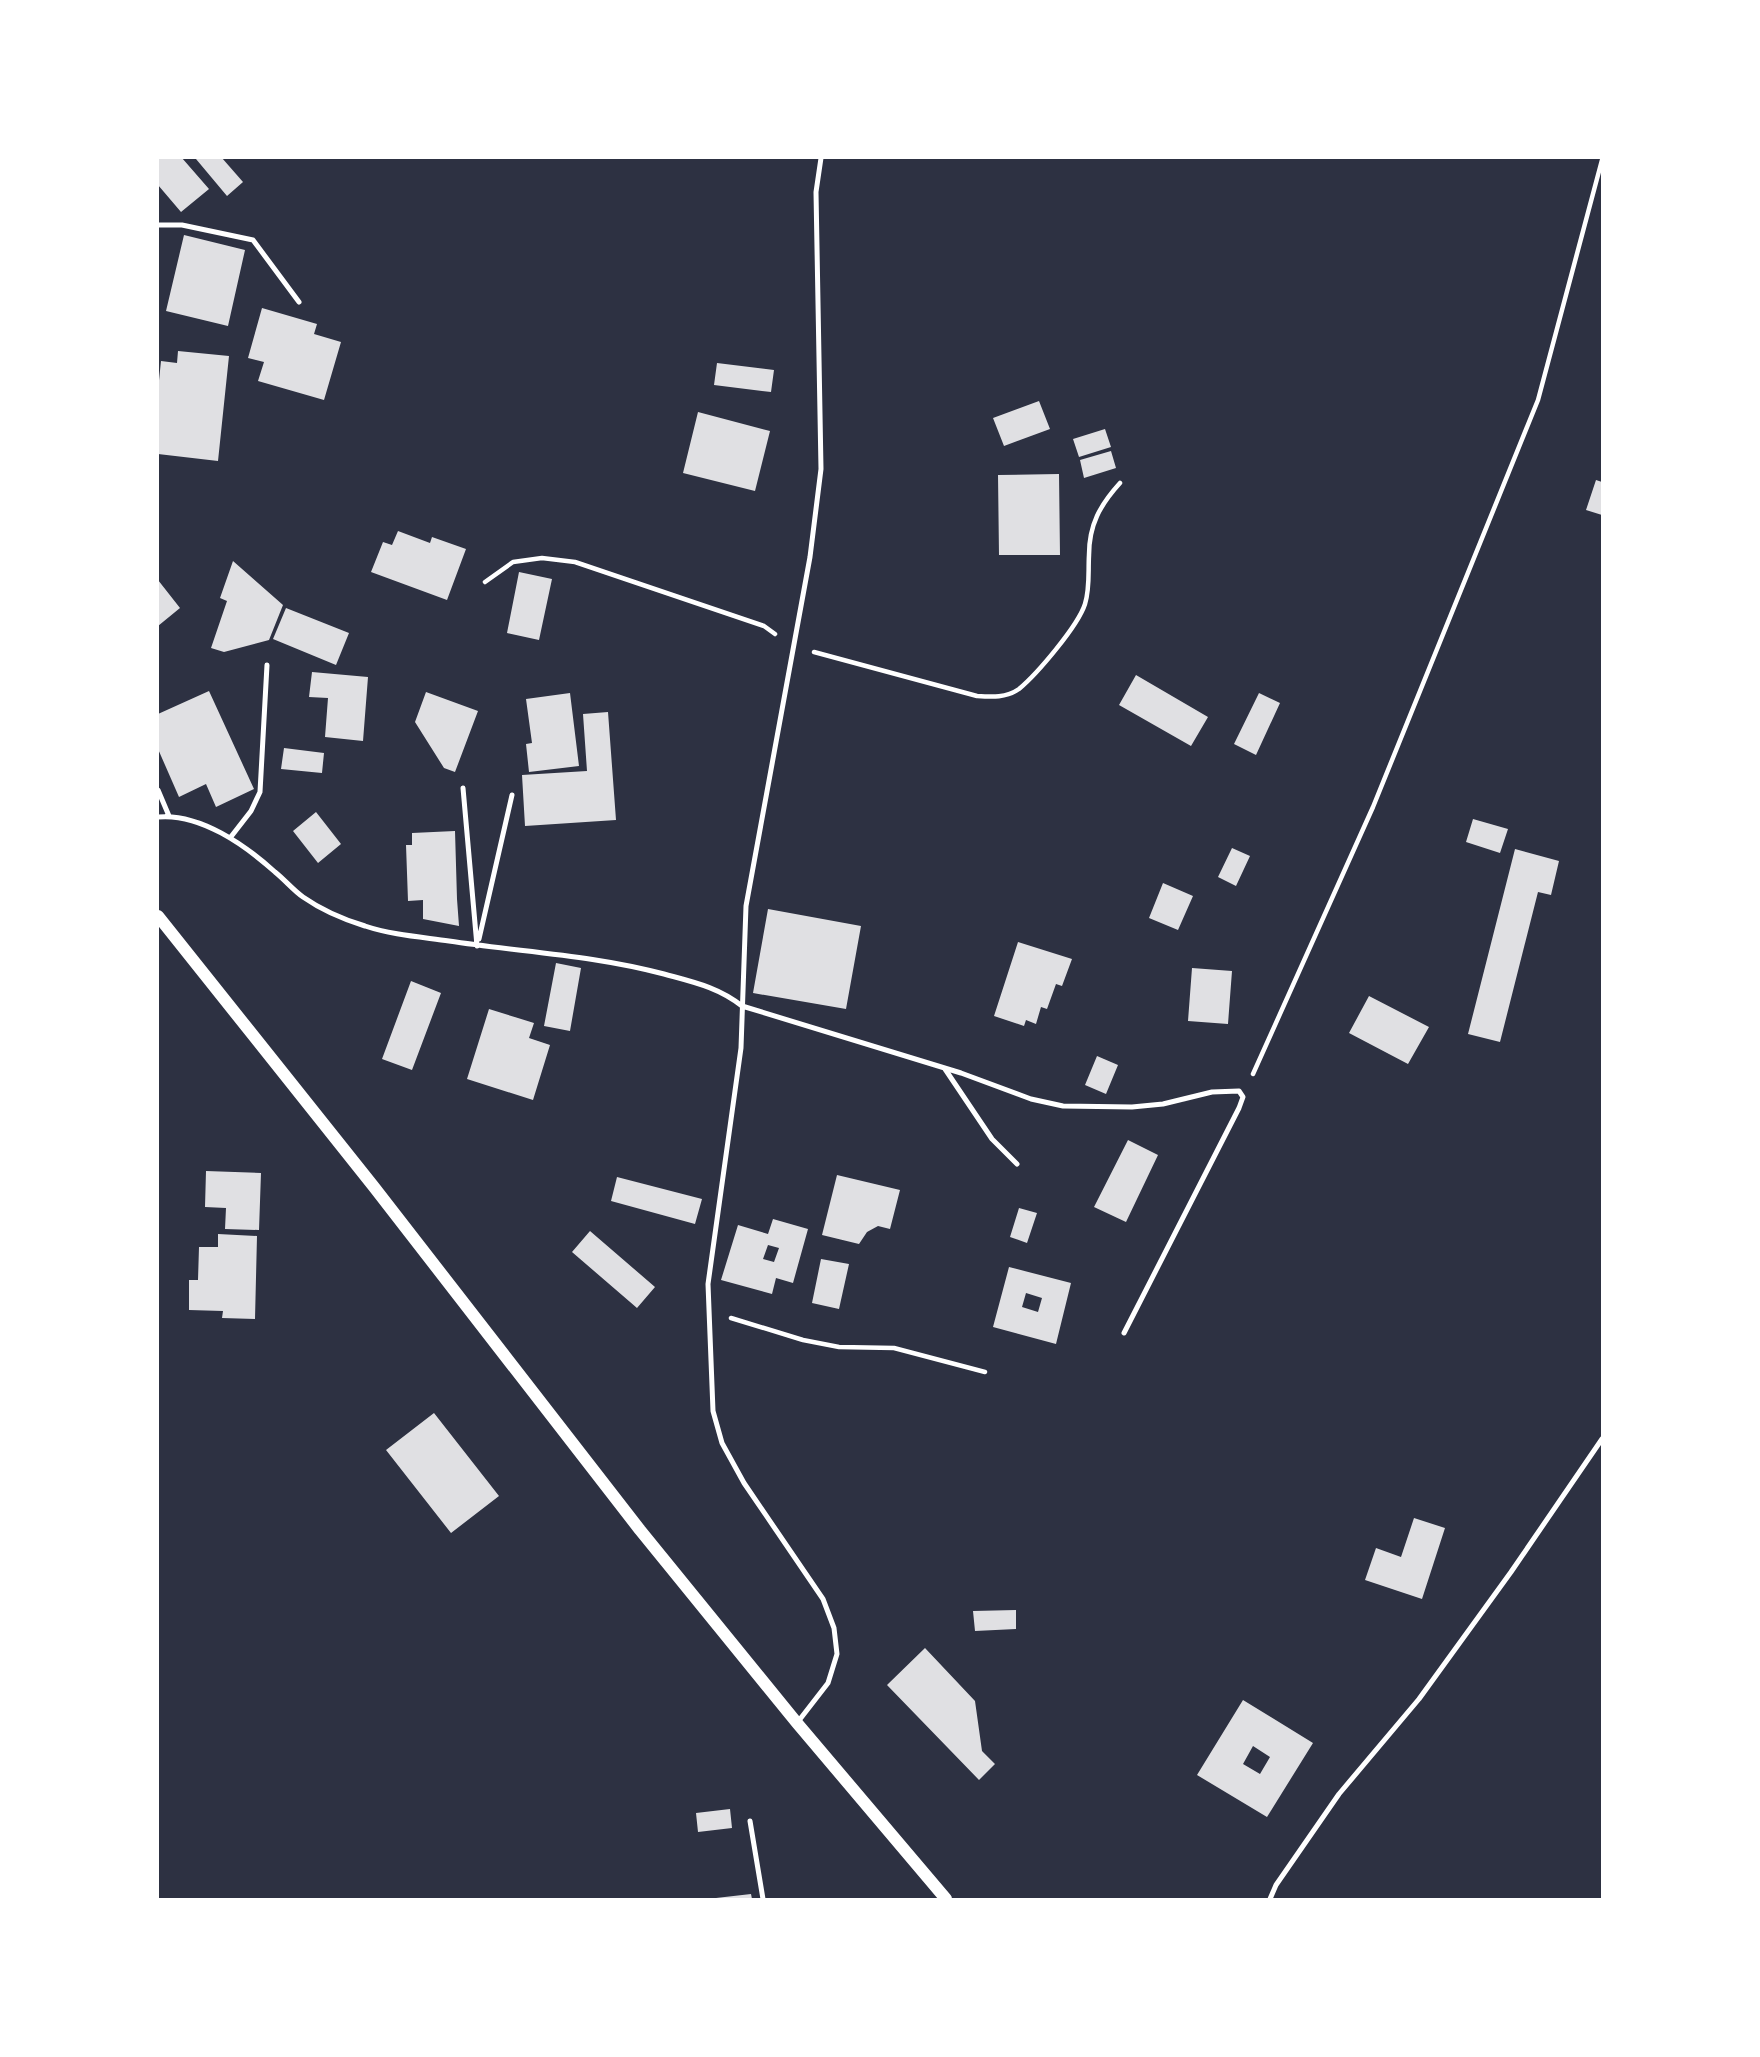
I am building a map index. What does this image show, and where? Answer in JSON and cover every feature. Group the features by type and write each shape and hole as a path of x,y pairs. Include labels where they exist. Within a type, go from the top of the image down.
{"street":[{"path":"158,916 374,1187 640,1531 946,1899"}],"lane":[{"path":"797,1723 828,1683 837,1654 834,1628 823,1599 744,1483 722,1444 713,1410 708,1284 741,1048 746,906 810,557 821,469 816,192 821,158"},
{"path":"158,225 182,225 253,240 299,302"},
{"path":"230,838 251,811 260,792 267,666"},
{"path":"463,788 477,946"},
{"path":"158,790 169,816"},
{"path":"477,946 512,794"},
{"path":"158,817 169,816 196,823 230,838 255,855 302,896 335,917 383,932 630,965 723,991 742,1006 945,1069 1031,1099 1063,1106 1132,1107 1163,1104 1229,1090 1239,1091 1243,1097 1233,1120 1124,1333"},
{"path":"945,1069 992,1139 1017,1164"},
{"path":"1270,1899 1276,1885 1339,1794 1419,1699 1511,1572 1602,1439"},
{"path":"750,1821 763,1899"}],"path":[{"path":"1243,1097 1373,807 1538,400 1602,160"},
{"path":"485,582 513,562 542,558 575,562 764,625 793,646 977,696 998,698 1018,689 1074,627 1085,603 1089,579 1090,530 1097,513 1120,483"},
{"path":"709,1311 803,1340 839,1347 894,1348 985,1372"}],"building":[{"path":"158,158 182,158 209,189 181,212 158,185"},
{"path":"222,158 243,182 227,196 196,159"},
{"path":"184,235 245,250 228,326 166,311"},
{"path":"262,308 317,324 314,334 341,342 324,400 258,381 264,362 248,358"},
{"path":"178,351 229,356 218,461 158,454 161,361 177,363"},
{"path":"717,363 774,370 771,392 714,385"},
{"path":"1039,401 1050,429 1004,446 993,418"},
{"path":"698,412 770,431 755,491 683,473"},
{"path":"1105,429 1111,447 1079,457 1073,439"},
{"path":"1111,451 1116,468 1084,478 1080,460"},
{"path":"1059,474 1060,555 999,555 998,475"},
{"path":"1596,480 1602,482 1602,515 1586,510"},
{"path":"398,531 430,543 432,537 466,549 447,600 371,572 383,542 392,545"},
{"path":"233,561 283,605 269,640 224,652 211,648 227,601 220,598"},
{"path":"519,572 552,579 539,640 507,633"},
{"path":"158,580 180,608 158,626"},
{"path":"286,608 349,633 336,665 273,639"},
{"path":"312,672 368,677 363,741 325,737 328,698 309,697"},
{"path":"1136,675 1208,717 1191,746 1119,705"},
{"path":"209,691 254,789 216,807 206,784 179,797 158,749 158,714"},
{"path":"426,692 478,711 455,772 444,768 415,722"},
{"path":"570,693 579,766 529,772 526,744 532,743 526,699"},
{"path":"1259,693 1280,703 1256,755 1234,744"},
{"path":"608,712 616,820 525,826 522,775 587,771 583,714"},
{"path":"284,748 324,753 322,773 281,769"},
{"path":"316,812 341,844 318,863 293,831"},
{"path":"1473,819 1508,829 1500,853 1466,842"},
{"path":"455,831 459,926 423,919 423,900 408,901 406,845 412,845 412,833"},
{"path":"1232,848 1250,856 1236,886 1218,877"},
{"path":"1515,849 1559,861 1551,895 1538,892 1500,1042 1468,1034"},
{"path":"1163,883 1193,896 1178,930 1149,918"},
{"path":"768,909 861,926 846,1009 753,993"},
{"path":"1018,942 1072,959 1062,986 1056,984 1047,1009 1041,1007 1036,1024 1026,1020 1024,1026 994,1016"},
{"path":"556,963 581,968 570,1031 544,1026"},
{"path":"1192,968 1232,971 1228,1024 1188,1021"},
{"path":"411,981 441,993 412,1070 382,1059"},
{"path":"1369,996 1429,1027 1408,1064 1349,1033"},
{"path":"489,1009 534,1023 529,1038 550,1045 533,1100 467,1079"},
{"path":"1097,1056 1118,1065 1106,1094 1085,1085"},
{"path":"1128,1140 1158,1155 1126,1222 1094,1207"},
{"path":"206,1171 261,1173 259,1230 225,1229 226,1208 205,1207"},
{"path":"837,1175 900,1190 890,1229 878,1226 867,1232 859,1244 822,1235"},
{"path":"617,1177 702,1199 695,1224 611,1201"},
{"path":"1019,1208 1037,1213 1027,1243 1010,1237"},
{"path":"773,1219 808,1229 793,1283 776,1278 772,1294 721,1280 738,1225 768,1234","holes":["768,1245 779,1248 774,1262 763,1259"]},
{"path":"590,1231 655,1287 637,1308 572,1252"},
{"path":"218,1234 257,1236 255,1319 222,1318 223,1311 189,1310 189,1280 198,1280 199,1247 218,1247"},
{"path":"821,1259 849,1264 839,1309 812,1303"},
{"path":"1009,1267 1071,1283 1056,1344 993,1327","holes":["1026,1293 1042,1298 1038,1312 1022,1307"]},
{"path":"434,1413 499,1496 451,1533 386,1450"},
{"path":"1414,1518 1445,1528 1422,1599 1365,1580 1376,1548 1401,1557"},
{"path":"1016,1610 1016,1629 975,1631 973,1611"},
{"path":"925,1648 975,1701 982,1751 995,1764 979,1780 887,1685"},
{"path":"1243,1700 1313,1743 1267,1817 1197,1775","holes":["1253,1746 1270,1757 1260,1774 1243,1764"]},
{"path":"730,1809 732,1828 698,1832 696,1813"},
{"path":"751,1894 752,1899 716,1898"}]}
